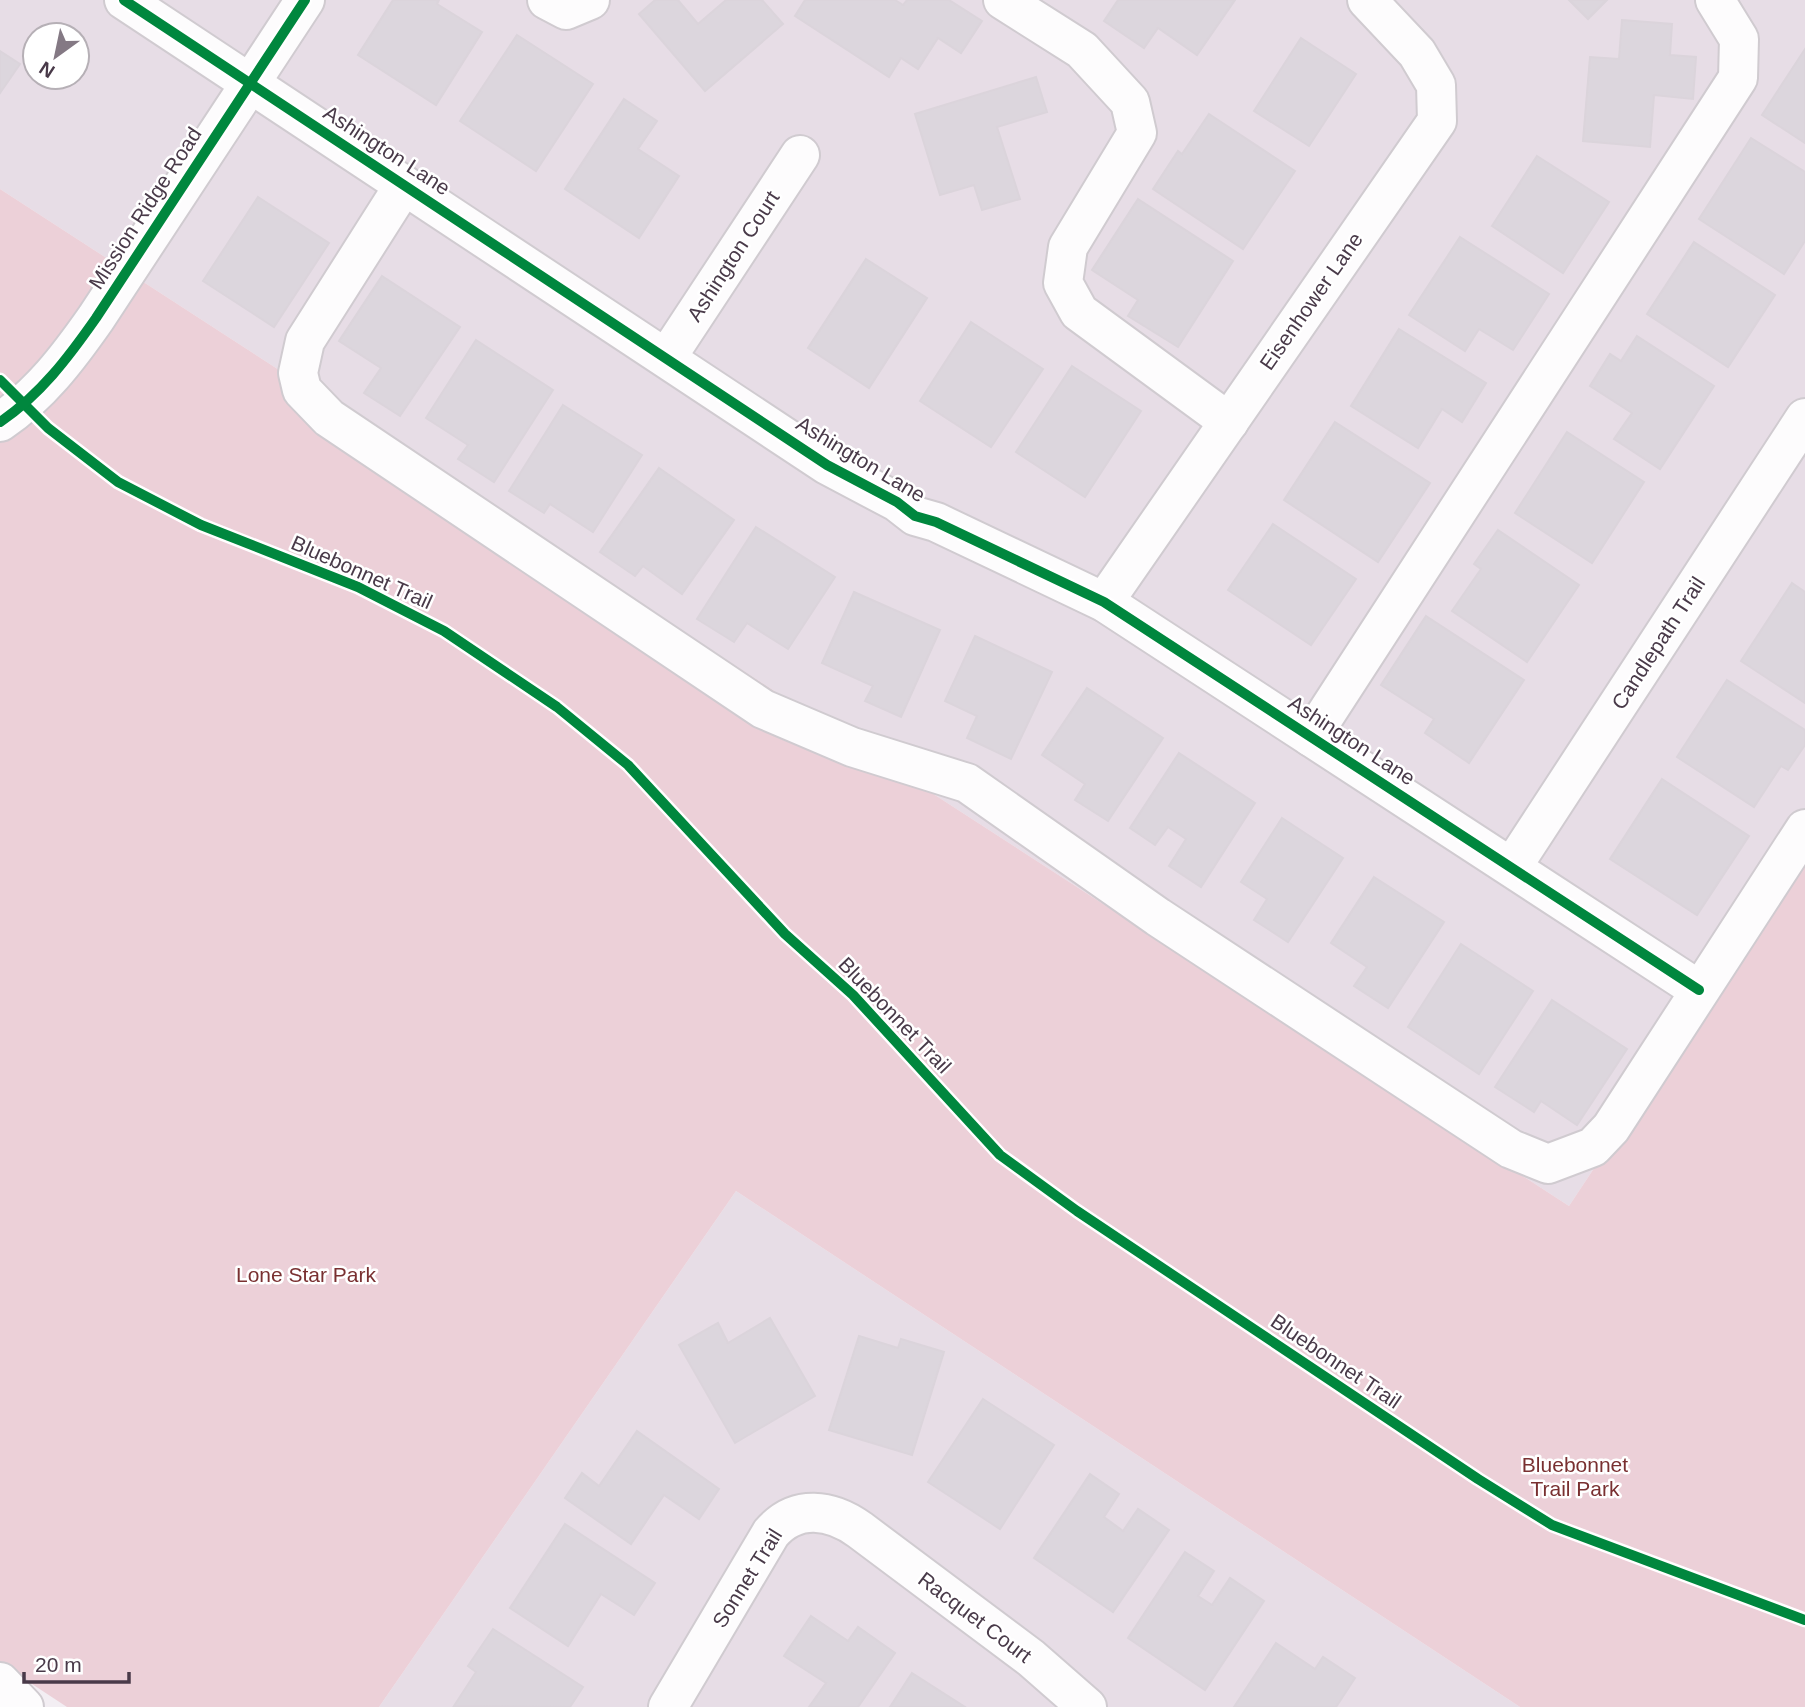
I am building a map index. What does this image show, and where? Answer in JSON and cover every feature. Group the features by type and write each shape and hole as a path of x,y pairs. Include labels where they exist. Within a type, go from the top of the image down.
{"street":[{"name":"Ashington Lane","path":"124,0 827,465 897,502 915,516 936,522 1104,602 1699,990"},
{"name":"Mission Ridge Road","path":"0,422 26,405 64,363 305,0"},
{"path":"547,0 566,10 590,0"},
{"path":"1003,0 1082,50 1130,102 1137,133 1068,247 1063,283 1079,312 1229,422"},
{"name":"Eisenhower Lane","path":"1104,602 1437,121 1436,85 1417,53 1367,0"},
{"path":"1311,737 1738,78 1739,38 1715,0"},
{"name":"Ashington Court","path":"667,357 800,155"},
{"path":"404,185 305,341 298,373 302,390 329,418 763,709 852,747 967,783 1158,916 1511,1149 1548,1164 1593,1147 1611,1128 1805,829"},
{"name":"Candlepath Trail","path":"1512,867 1805,418"},
{"name":"Sonnet Trail","path":"668,1707 771,1533 783,1520 810,1512 833,1515 860,1530"},
{"name":"Racquet Court","path":"860,1530 1031,1658 1087,1707"},
{"path":"0,1682 24,1707"}],"shaded area":[{"path":"0,0 1805,0 1805,850 1569,1206 0,189"},
{"path":"736,1191 1520,1707 379,1707"}],"green space":[{"name":"Bluebonnet Trail Park","path":"0,189 1569,1206 1805,850 1805,1707 1520,1707 736,1191 379,1707 67,1707 0,1663"}],"building":[{"path":"393,0 439,0 437,4 482,32 436,105 358,55"},
{"path":"655,0 678,0 698,24 726,0 762,0 783,24 705,91 639,14"},
{"path":"805,0 895,0 903,5 907,0 949,0 982,21 961,53 938,38 918,69 901,58 889,77 795,16"},
{"path":"1118,0 1235,0 1197,55 1158,28 1144,48 1104,21"},
{"path":"1569,0 1607,0 1588,19"},
{"path":"1622,20 1672,24 1670,55 1696,57 1693,99 1654,95 1650,147 1583,141 1590,57 1619,59"},
{"path":"517,35 593,84 536,171 460,121"},
{"path":"1301,38 1356,74 1309,146 1254,111"},
{"path":"1805,49 1805,143 1762,115"},
{"path":"0,51 20,64 0,93"},
{"path":"1036,77 1047,112 997,127 1020,199 982,210 974,185 940,195 915,114"},
{"path":"624,99 657,121 638,149 679,176 639,238 565,189"},
{"path":"1209,114 1295,171 1243,249 1153,189 1178,151 1182,154"},
{"path":"1751,138 1805,172 1805,241 1784,274 1699,219"},
{"path":"1537,156 1609,202 1563,273 1492,226"},
{"path":"258,197 329,243 274,327 203,281"},
{"path":"1138,199 1233,261 1178,347 1128,316 1138,300 1092,270"},
{"path":"1460,237 1549,294 1513,350 1479,329 1465,351 1409,315"},
{"path":"1694,242 1775,295 1728,367 1647,314"},
{"path":"866,259 927,298 869,388 808,348"},
{"path":"382,276 460,327 400,416 364,393 381,368 339,341"},
{"path":"971,322 1043,369 991,447 920,401"},
{"path":"1399,329 1486,383 1462,422 1442,409 1418,448 1351,406"},
{"path":"1637,336 1714,386 1660,469 1614,439 1632,413 1590,386 1610,354 1621,361"},
{"path":"476,340 553,390 494,482 458,459 468,445 426,418"},
{"path":"1072,366 1141,411 1085,497 1016,452"},
{"path":"563,405 642,455 593,532 550,504 544,513 509,491"},
{"path":"1335,422 1430,483 1378,562 1284,500"},
{"path":"1567,432 1644,482 1592,563 1515,513"},
{"path":"659,468 734,520 682,594 643,566 635,576 600,552"},
{"path":"1273,524 1356,579 1311,645 1228,590"},
{"path":"756,527 835,577 788,649 747,623 734,642 697,619"},
{"path":"1498,530 1579,585 1527,662 1452,611 1481,569 1474,564"},
{"path":"1792,583 1805,592 1805,703 1741,661"},
{"path":"854,592 940,630 901,717 865,701 873,686 822,663"},
{"path":"1426,616 1524,680 1469,763 1425,733 1434,719 1381,685"},
{"path":"975,636 1052,672 1011,759 967,738 977,716 945,701"},
{"path":"1727,680 1805,730 1805,745 1788,770 1781,766 1754,807 1677,757"},
{"path":"1087,688 1163,738 1108,821 1075,800 1085,784 1042,755"},
{"path":"1179,753 1255,803 1201,887 1169,866 1186,839 1168,827 1155,845 1130,828"},
{"path":"1662,779 1749,836 1697,915 1610,859"},
{"path":"1282,818 1343,858 1288,942 1254,920 1267,899 1241,882"},
{"path":"1374,877 1444,922 1388,1008 1354,986 1367,967 1331,943"},
{"path":"1461,944 1533,991 1479,1074 1408,1027"},
{"path":"1552,1000 1627,1049 1577,1125 1541,1101 1534,1112 1495,1087"},
{"path":"770,1318 815,1396 735,1443 679,1345 718,1323 728,1343"},
{"path":"859,1336 898,1348 901,1339 944,1352 912,1455 829,1430"},
{"path":"983,1399 1054,1445 1000,1529 928,1482"},
{"path":"637,1431 719,1489 699,1519 664,1495 631,1544 565,1498 582,1473 599,1486"},
{"path":"1090,1474 1119,1494 1104,1517 1123,1531 1138,1509 1169,1530 1113,1612 1034,1558"},
{"path":"565,1524 655,1583 634,1615 601,1594 568,1646 510,1608"},
{"path":"1185,1552 1214,1571 1198,1596 1212,1605 1230,1578 1264,1601 1205,1690 1128,1638"},
{"path":"811,1616 848,1641 858,1627 895,1653 858,1707 809,1707 826,1683 784,1656"},
{"path":"493,1629 583,1687 570,1707 454,1706 476,1672 468,1666"},
{"path":"1276,1643 1315,1669 1323,1657 1355,1678 1336,1707 1234,1707"},
{"path":"912,1673 965,1707 890,1707"}],"cycle path":[{"path":"124,0 827,465 897,502 915,516 936,522 1104,602 1699,990"},
{"path":"0,422 41,388 96,318 305,0"},
{"name":"Bluebonnet Trail","path":"0,380 48,428 118,482 201,525 358,587 444,631 557,707 628,765 785,934 853,995 1000,1155 1077,1211 1478,1479 1552,1525 1805,1620"}],"park label":[{"name":"Lone Star Park","path":"306,1274"}]}
